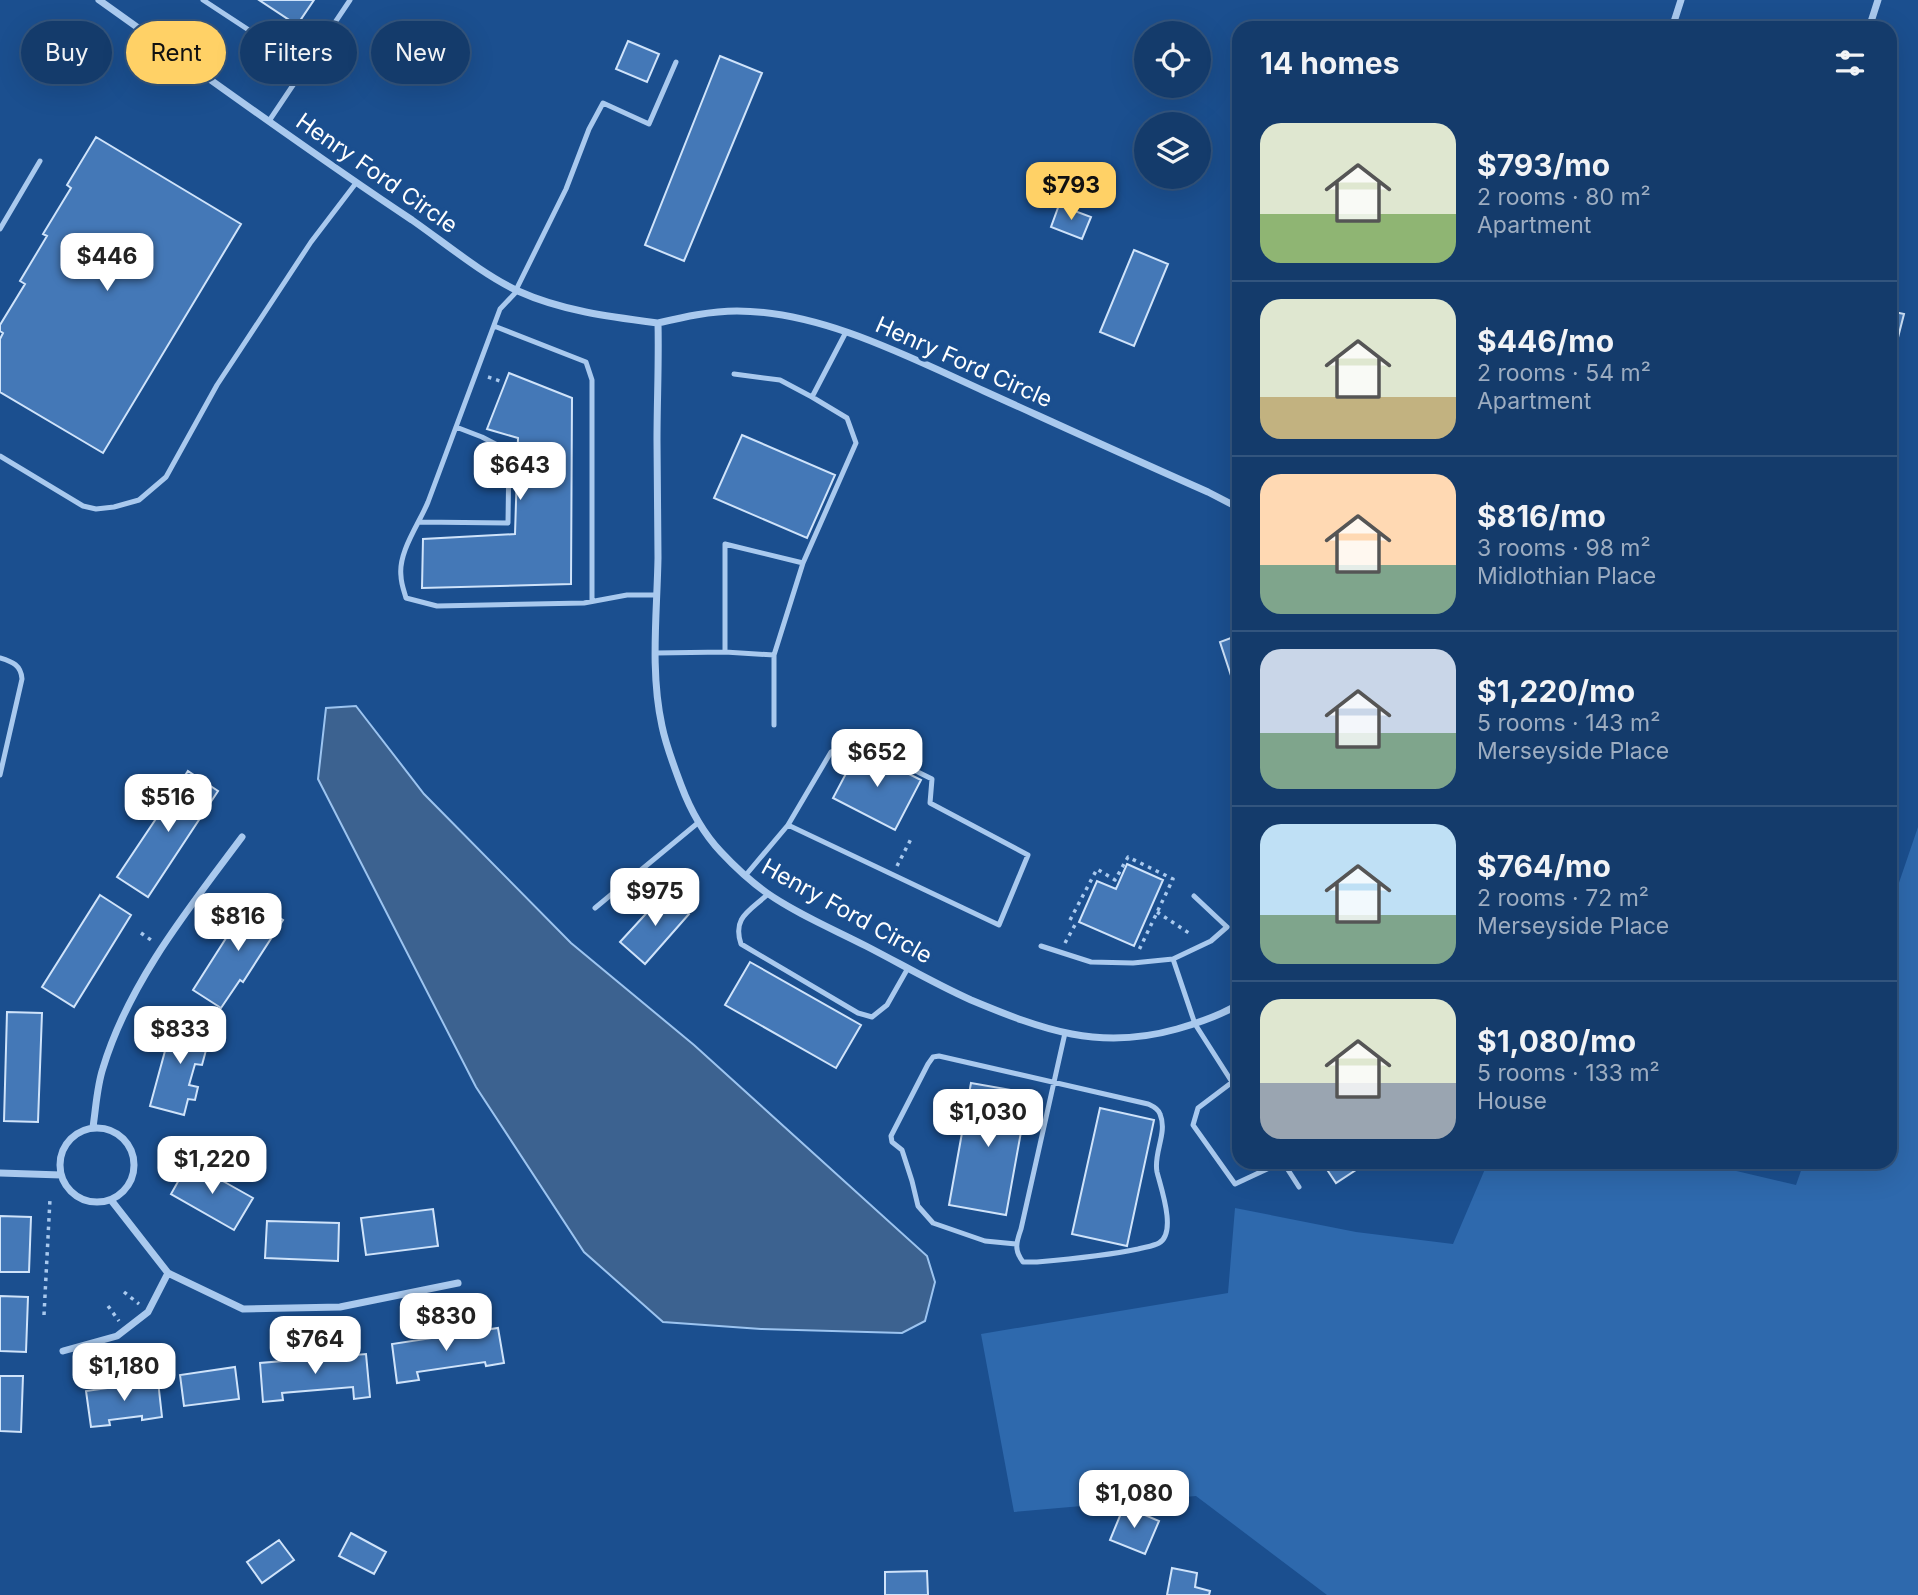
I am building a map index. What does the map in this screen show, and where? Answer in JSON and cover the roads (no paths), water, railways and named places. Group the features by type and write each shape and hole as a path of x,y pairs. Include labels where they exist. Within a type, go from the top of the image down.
{"street":[{"name":"Henry Ford Circle","path":"99,0 356,183 453,250 517,290 548,302 605,317 658,323 703,313 737,311 768,313 846,332 951,376 1232,504"},
{"path":"1674,21 1681,0"},
{"path":"1871,21 1878,0"},
{"name":"Henry Ford Circle","path":"658,323 657,684 662,726 685,796 719,850 768,894 961,995 1013,1018 1065,1032 1103,1039 1122,1039 1159,1034 1195,1024 1232,1008"},
{"path":"93,1126 102,1071 118,1024 163,949 242,836"},
{"path":"93,1126 115,1131 122,1136 132,1150 134,1161 133,1177 124,1191 111,1200 99,1202 83,1199 70,1191 61,1175 59,1163 67,1141 83,1129 93,1126"},
{"path":"0,1173 61,1175"},
{"path":"111,1200 168,1273 243,1309 340,1307 458,1283"},
{"path":"62,1351 117,1336 148,1312 168,1273"}],"lane":[{"path":"202,0 240,25"},
{"path":"337,21 351,0"},
{"path":"656,595 627,595 584,603 437,606 406,598 400,573 408,539 419,522 500,309 517,290 603,103 649,124 676,62"},
{"path":"269,121 294,84"},
{"path":"0,229 40,161"},
{"path":"0,456 83,506 96,509 139,500 166,477 217,385 311,242 356,183"},
{"path":"494,326 586,362 592,380 592,601"},
{"path":"812,397 846,332"},
{"path":"734,374 780,380 812,397 847,418 856,443 803,563 774,655 774,725"},
{"path":"419,522 508,523 509,451 456,427"},
{"path":"725,652 725,544 803,563"},
{"path":"656,653 725,652 774,655"},
{"path":"0,658 19,667 22,679 0,775"},
{"path":"745,876 788,825 831,752 860,744 932,779 930,803 1028,855 999,925 788,825"},
{"path":"594,908 699,822"},
{"path":"768,894 741,919 737,932 741,944 858,1013 872,1017 887,1005 908,968"},
{"path":"1041,946 1091,962 1133,963 1173,959 1211,941 1227,927 1194,896"},
{"path":"1173,959 1195,1024 1232,1082 1198,1108 1193,1125 1235,1184 1267,1169"},
{"path":"1016,1244 985,1241 933,1223 918,1206 902,1150 892,1142 891,1136 928,1064 933,1057 939,1056 1054,1083 1147,1104 1155,1107 1160,1113 1162,1137 1156,1166 1168,1224 1166,1237 1159,1244 1126,1251 1037,1262 1023,1262 1018,1255 1016,1244 1021,1229 1054,1083 1065,1032"},
{"path":"1287,1169 1299,1187"}]}
